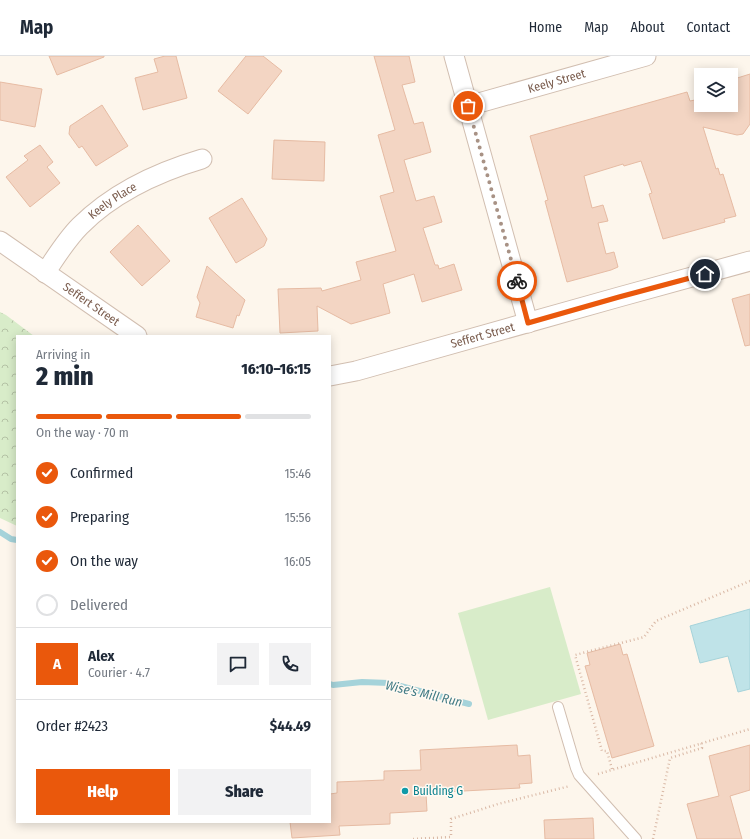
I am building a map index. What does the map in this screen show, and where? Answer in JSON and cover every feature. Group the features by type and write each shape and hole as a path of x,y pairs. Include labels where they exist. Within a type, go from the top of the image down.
{"street":[{"path":"454,56 528,323"},
{"name":"Keely Street","path":"468,106 646,56"},
{"name":"Keely Place","path":"46,273 63,246 80,226 112,200 134,186 162,172 202,159"},
{"name":"Seffert Street","path":"0,241 136,335"},
{"name":"Seffert Street","path":"331,376 363,369 750,261"}],"lane":[{"path":"558,707 579,775 636,839"}],"path":[{"path":"612,769 607,750 602,751 575,655 644,637 656,621 750,581"},
{"path":"592,776 750,729"},
{"path":"670,758 702,748 701,743"},
{"path":"653,839 670,758 669,753"},
{"path":"413,839 451,837 451,818 498,804 574,785"}],"green space":[{"path":"0,312 33,335 16,335 16,526 0,518"},
{"path":"550,587 581,694 488,720 458,613"}],"water":[{"path":"750,609 750,689 738,692 728,656 700,663 690,626"}],"building":[{"path":"49,56 104,56 104,57 57,75"},
{"path":"165,56 176,56 187,98 143,110 135,78 158,72 154,59"},
{"path":"246,56 263,56 282,71 248,114 218,91"},
{"path":"374,56 409,56 415,82 402,85 414,124 423,122 431,152 404,160 416,201 434,196 442,222 423,228 435,265 438,265 439,269 454,264 462,290 422,302 414,274 383,284 390,313 351,324 317,306 318,331 280,333 278,289 321,288 322,291 361,280 356,262 396,251 380,196 394,192 378,135 395,130"},
{"path":"750,74 750,124 743,134 737,135 703,127 716,169 718,168 720,175 723,174 736,216 724,219 725,222 663,239 649,194 652,193 641,161 624,166 623,164 584,176 592,208 603,205 608,221 598,223 606,254 614,252 618,267 567,282 545,201 548,200 530,136 687,92 690,101 694,100 694,112 738,112 738,78"},
{"path":"0,82 42,89 35,127 0,120"},
{"path":"102,105 128,146 96,166 82,146 79,148 69,134 70,126"},
{"path":"274,140 325,142 324,181 272,179"},
{"path":"40,145 53,162 47,167 60,183 30,207 6,177 28,160 24,156"},
{"path":"242,198 267,239 264,246 236,263 209,218"},
{"path":"138,225 170,261 142,286 110,252"},
{"path":"207,266 245,300 239,316 237,315 233,328 196,317 200,303 197,297"},
{"path":"750,294 750,345 745,346 732,299"},
{"path":"620,644 623,655 627,654 654,746 612,758 585,666 590,665 587,653"},
{"name":"Building G","path":"517,745 518,756 530,755 532,783 519,784 520,788 426,793 427,811 390,813 390,824 339,826 340,835 292,838 290,823 331,823 331,794 337,793 337,782 384,780 384,771 421,770 420,750"},
{"path":"750,745 750,790 730,796 742,839 697,839 687,804 719,796 709,756"},
{"path":"593,818 594,839 545,839 544,820"}],"waterway":[{"name":"Wise's Mill Run","path":"0,532 11,539 16,540"},
{"name":"Wise's Mill Run","path":"331,684 362,682 389,683 469,704"}],"way so far":[{"path":"468,106 517,281"}],"place":[{"name":"Building G","path":"405,791"}],"route":[{"path":"517,281 528,323 705,274"}]}
